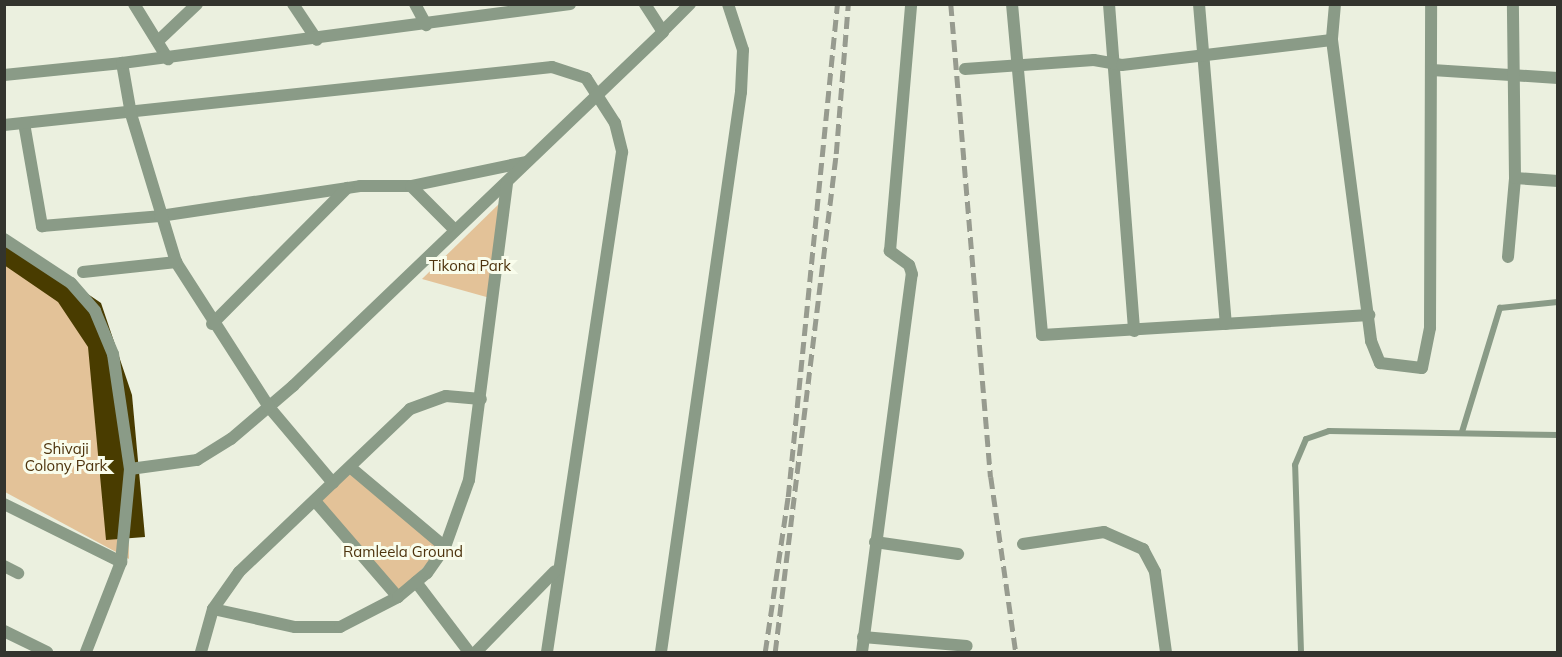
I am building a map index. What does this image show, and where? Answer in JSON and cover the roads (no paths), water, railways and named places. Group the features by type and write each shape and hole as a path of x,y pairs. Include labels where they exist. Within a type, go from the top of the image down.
{"street":[{"path":"134,4 159,40 168,59"},
{"path":"159,40 197,4"},
{"path":"293,4 317,40"},
{"path":"415,4 426,25"},
{"path":"4,75 168,59 570,4"},
{"path":"645,4 664,30"},
{"path":"130,469 197,460 268,407 454,229 507,182 597,91 690,4"},
{"path":"661,652 741,92 743,50 728,4"},
{"path":"862,652 912,274 890,251 911,4"},
{"path":"1012,4 1039,331 1052,339 1226,324 1369,315"},
{"path":"1109,4 1134,331"},
{"path":"1198,4 1226,324"},
{"path":"1335,4 1332,40 1369,315 1380,363 1424,366 1430,328 1431,4"},
{"path":"1508,258 1515,178 1513,4"},
{"path":"965,69 1202,58 1332,40"},
{"path":"122,63 131,114 160,216 176,262 212,324 268,407 333,483"},
{"path":"4,125 131,114 552,67 578,72 597,91 615,123 622,152 555,571 547,652"},
{"path":"1432,70 1557,78"},
{"path":"24,123 40,225 160,216 347,188 411,186 526,162"},
{"path":"1515,178 1557,181"},
{"path":"213,609 329,628 371,615 398,597 416,582 445,547 464,504 481,399 507,182"},
{"path":"411,186 454,229"},
{"path":"212,324 347,188"},
{"path":"4,239 64,277 95,311 113,354 130,469 121,562 86,652"},
{"path":"83,272 176,262"},
{"path":"201,652 213,609 239,572 350,467 422,402 446,396 481,399"},
{"path":"350,467 445,547"},
{"path":"315,501 398,597"},
{"path":"4,504 121,562"},
{"path":"1023,544 1104,532 1143,549 1155,572 1166,652"},
{"path":"875,542 958,554"},
{"path":"4,566 18,573"},
{"path":"476,652 555,571"},
{"path":"416,582 469,652"},
{"path":"4,631 47,652"},
{"path":"864,637 967,646"}],"lane":[{"path":"1462,432 1500,308 1557,302"},
{"path":"1301,652 1295,465 1302,443 1329,431 1557,435"}],"railway":[{"path":"765,652 788,497 837,4"},
{"path":"775,652 836,154 848,4"},
{"path":"951,4 991,477 1016,652"}],"park label":[{"name":"Tikona Park","path":"470,266"},
{"name":"Shivaji Colony Park","path":"66,456"},
{"name":"Ramleela Ground","path":"403,552"}]}
